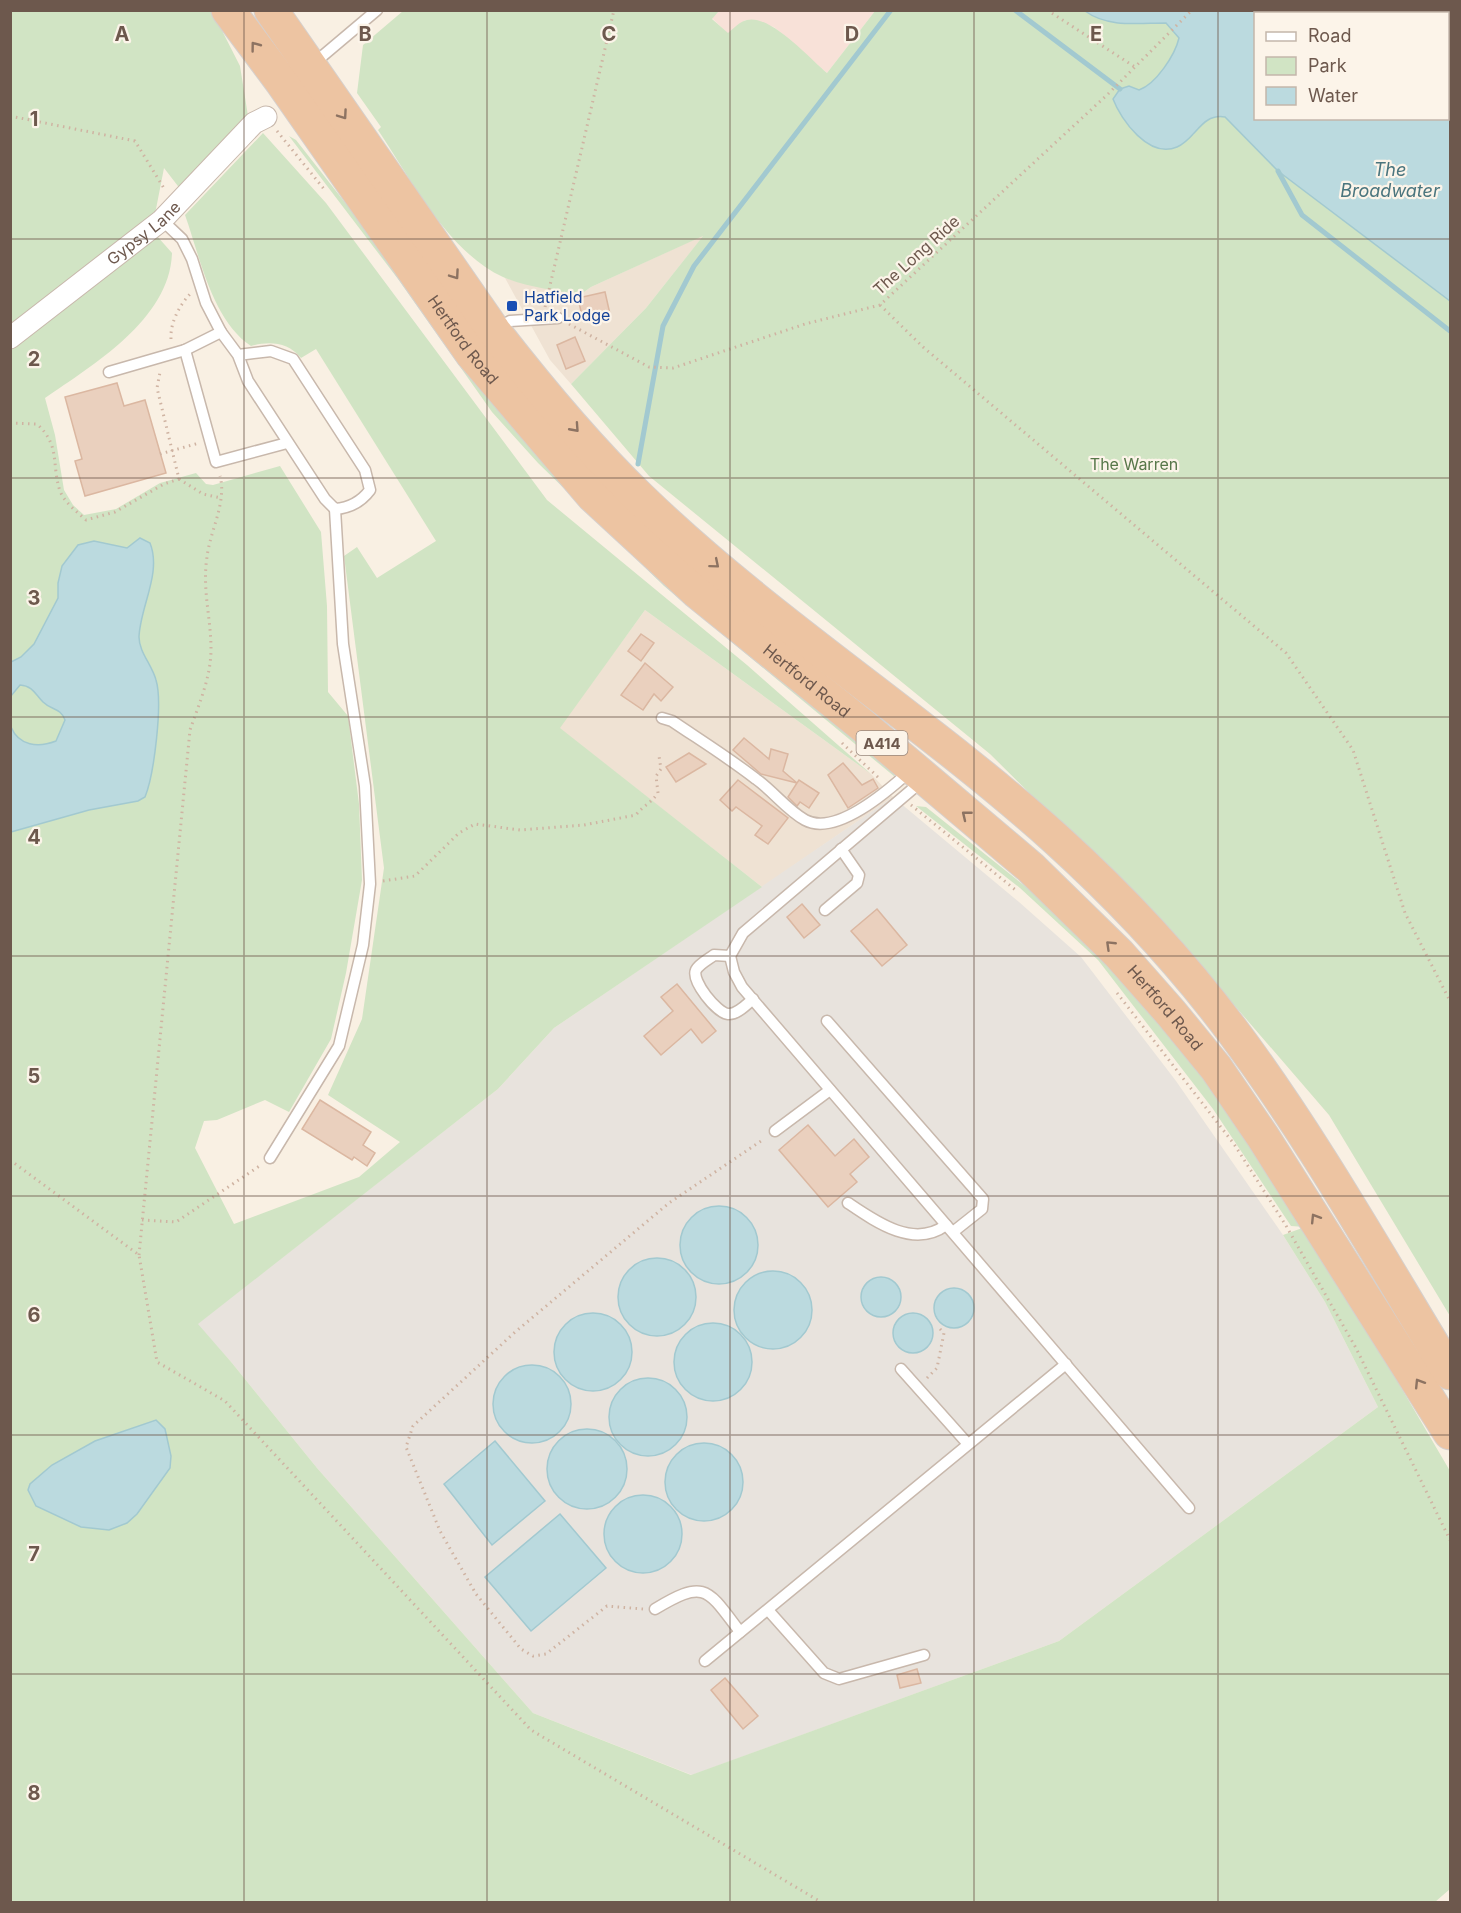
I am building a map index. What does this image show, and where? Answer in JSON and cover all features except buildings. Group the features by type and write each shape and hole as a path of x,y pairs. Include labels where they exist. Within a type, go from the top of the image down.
{"highway":[{"name":"Hertford Road","path":"228,10 281,81 472,354 592,496 697,592 1030,867 1119,954 1216,1068 1275,1155 1450,1433"},
{"name":"Hertford Road","path":"271,10 494,331 534,382 640,498 752,595 920,725 1056,840 1145,928 1229,1026 1285,1105 1450,1373"}],"street":[{"name":"Gypsy Lane","path":"10,338 169,213 254,123 266,117"}],"lane":[{"path":"309,67 377,10"},
{"path":"169,213 192,259 201,289 221,332 238,355 248,381 325,499 335,509 343,644 365,786 370,884 363,945 339,1046 270,1158"},
{"path":"494,331 510,321 558,318"},
{"path":"109,372 185,350 221,332"},
{"path":"185,350 216,462 287,443"},
{"path":"238,355 271,351 287,354 299,365 311,384 370,480 370,490 364,498 348,508 335,509"},
{"path":"662,718 672,721 757,780 806,821 818,823 853,814 918,775"},
{"path":"918,775 841,849 743,933 730,956 734,972 753,999 830,1090 1189,1508"},
{"path":"825,910 857,883 859,875 841,849"},
{"path":"730,956 714,955 697,969 695,975 701,989 717,1008 728,1014 735,1012 753,999"},
{"path":"827,1021 983,1199 982,1209 950,1228 921,1236 872,1220 848,1203"},
{"path":"775,1131 830,1090"},
{"path":"705,1661 967,1443 1066,1364"},
{"path":"901,1369 967,1443"},
{"path":"655,1609 679,1594 696,1590 709,1594 740,1632"},
{"path":"768,1610 824,1674 839,1679 924,1654"}],"path":[{"path":"542,319 614,10"},
{"path":"1047,10 1135,67"},
{"name":"The Long Ride","path":"558,318 649,367 662,369 673,368 805,324 880,305 1108,94 1192,10"},
{"path":"10,116 135,141 169,213"},
{"path":"201,289 189,295 180,306 157,388 179,479 203,494 221,498"},
{"path":"880,305 923,347 1286,653 1353,750 1405,913 1450,1001"},
{"path":"10,423 37,424 46,432 54,445 61,492 68,504 86,519 115,512 164,484 179,479"},
{"path":"160,454 210,440"},
{"path":"216,462 223,488 207,555 204,583 211,650 206,683 190,730 139,1255 157,1362 225,1401 531,1730 820,1902"},
{"path":"370,884 415,876 459,833 475,824 520,830 584,825 636,815 643,807 650,805 658,793 656,776 661,769 659,756"},
{"path":"655,1609 607,1606 546,1654 533,1656 521,1649 476,1594 440,1531 406,1447 413,1426 514,1333 669,1203 775,1131"},
{"path":"142,1220 176,1222 270,1158"},
{"path":"10,1160 139,1255"},
{"path":"917,1388 937,1368 944,1333 938,1327"}],"shaded area":[{"path":"719,11 875,11 827,73 774,27 745,20 728,34 712,18"},
{"path":"704,235 646,308 571,384 550,360 505,278 580,295 591,287"},
{"path":"645,610 871,774 893,797 762,887 559,728"},
{"path":"893,797 1081,957 1176,1081 1283,1235 1325,1302 1378,1407 1059,1641 692,1775 533,1713 317,1468 232,1363 197,1324 498,1089 554,1028"}],"green space":[{"name":"The Warren","path":"1085,10 1104,20 1124,24 1167,23 1179,38 1164,68 1152,82 1139,90 1129,86 1120,89 1193,135 1206,121 1215,117 1225,117 1278,171 1450,301 1450,1316 1329,1115 1178,940 990,754 649,476 571,384 646,308 703,236 591,287 580,295 531,286 503,277 483,266 465,250 432,212 378,130 381,127 357,93 363,45 403,11 719,11 712,19 728,33 739,23 747,20 767,24 778,30 827,73 875,11"},
{"path":"11,11 212,11 240,66 248,116 181,190 164,168 156,209 149,227 172,253 168,277 158,299 144,319 126,338 85,371 45,398 55,435 64,490 73,505 84,515 116,509 160,483 196,473 206,484 213,485 280,466 321,532 327,606 328,692 348,716 359,804 362,880 346,973 331,1039 289,1112 265,1100 217,1120 204,1121 195,1148 234,1224 359,1177 400,1142 328,1095 362,1019 384,868 344,556 357,547 377,578 436,541 316,349 301,358 290,349 278,344 251,346 226,320 209,286 185,215 263,133 326,203 547,500 747,665 871,774 645,610 560,728 762,887 554,1028 498,1089 198,1324 317,1468 533,1713 691,1775 1059,1641 1378,1407 1325,1302 1283,1235 1305,1227 1291,1226 1213,1109 1098,960 1020,888 916,806 926,807 1061,915 1131,988 1209,1083 1307,1227 1450,1471 1450,1889 1435,1902 11,1902"},
{"path":"1450,11 1450,82 1449,12 1346,12"},
{"path":"289,136 296,140 383,251 890,764 895,777 664,586 538,463 492,412 398,279"}],"water":[{"name":"The Broadwater","path":"1085,11 1347,12 1254,12 1254,120 1449,120 1449,81 1450,301 1278,171 1225,117 1210,119 1177,147 1156,148 1147,143 1129,127 1113,99 1120,89 1129,86 1139,90 1152,82 1169,60 1179,38 1166,23 1114,22"},
{"path":"140,538 150,543 153,566 139,637 158,691 158,721 154,756 145,797 138,801 89,810 11,832 11,727 24,742 36,745 56,741 65,720 61,713 46,705 28,687 20,685 11,696 11,662 21,657 34,644 58,598 58,583 62,566 78,545 94,541 127,548"},
{"path":"719,1206 734,1209 751,1223 758,1245 755,1260 741,1277 719,1284 704,1281 687,1267 680,1245 683,1230 697,1213"},
{"path":"657,1258 672,1261 685,1269 693,1282 696,1297 693,1312 685,1325 672,1333 657,1336 642,1333 629,1325 621,1312 618,1297 621,1282 629,1269 642,1261"},
{"path":"773,1271 788,1274 801,1282 809,1295 812,1310 809,1325 801,1338 788,1346 773,1349 758,1346 745,1338 737,1325 734,1310 737,1295 745,1282 758,1274"},
{"path":"881,1277 895,1283 901,1297 895,1311 881,1317 867,1311 861,1297 867,1283"},
{"path":"954,1288 968,1294 974,1308 968,1322 954,1328 940,1322 934,1308 940,1294"},
{"path":"593,1313 608,1316 625,1330 632,1352 629,1367 615,1384 593,1391 578,1388 561,1374 554,1352 557,1337 571,1320"},
{"path":"913,1313 921,1314 927,1319 932,1325 932,1341 927,1347 921,1352 913,1353 905,1352 899,1347 894,1341 893,1333 894,1325 899,1319 905,1314"},
{"path":"713,1323 728,1326 745,1340 752,1362 749,1377 735,1394 713,1401 698,1398 681,1384 674,1362 677,1347 691,1330"},
{"path":"532,1365 547,1368 560,1376 568,1389 571,1404 568,1419 560,1432 547,1440 532,1443 517,1440 504,1432 496,1419 493,1404 496,1389 504,1376 517,1368"},
{"path":"648,1378 663,1381 676,1389 684,1402 687,1417 684,1432 676,1445 663,1453 648,1456 633,1453 620,1445 612,1432 609,1417 612,1402 620,1389 633,1381"},
{"path":"156,1420 165,1429 171,1456 170,1468 137,1514 127,1523 109,1530 81,1527 36,1506 28,1490 30,1484 52,1465 95,1441"},
{"path":"587,1429 602,1432 615,1441 624,1454 627,1469 624,1484 615,1497 602,1506 587,1509 572,1506 559,1497 550,1484 547,1469 550,1454 559,1441 572,1432"},
{"path":"495,1441 545,1501 492,1545 444,1484"},
{"path":"704,1443 719,1446 732,1454 740,1467 743,1482 740,1497 732,1510 719,1518 704,1521 689,1518 676,1510 668,1497 665,1482 668,1467 676,1454 689,1446"},
{"path":"643,1495 658,1498 675,1512 682,1534 679,1549 665,1566 643,1573 628,1570 611,1556 604,1534 607,1519 621,1502"},
{"path":"560,1514 606,1568 531,1631 485,1577"}],"waterway":[{"path":"638,464 663,326 694,266 891,10"},
{"path":"1015,10 1120,89"},
{"path":"1278,171 1302,215 1450,331"}],"place":[{"name":"Hatfield Park Lodge","path":"512,306"}]}
